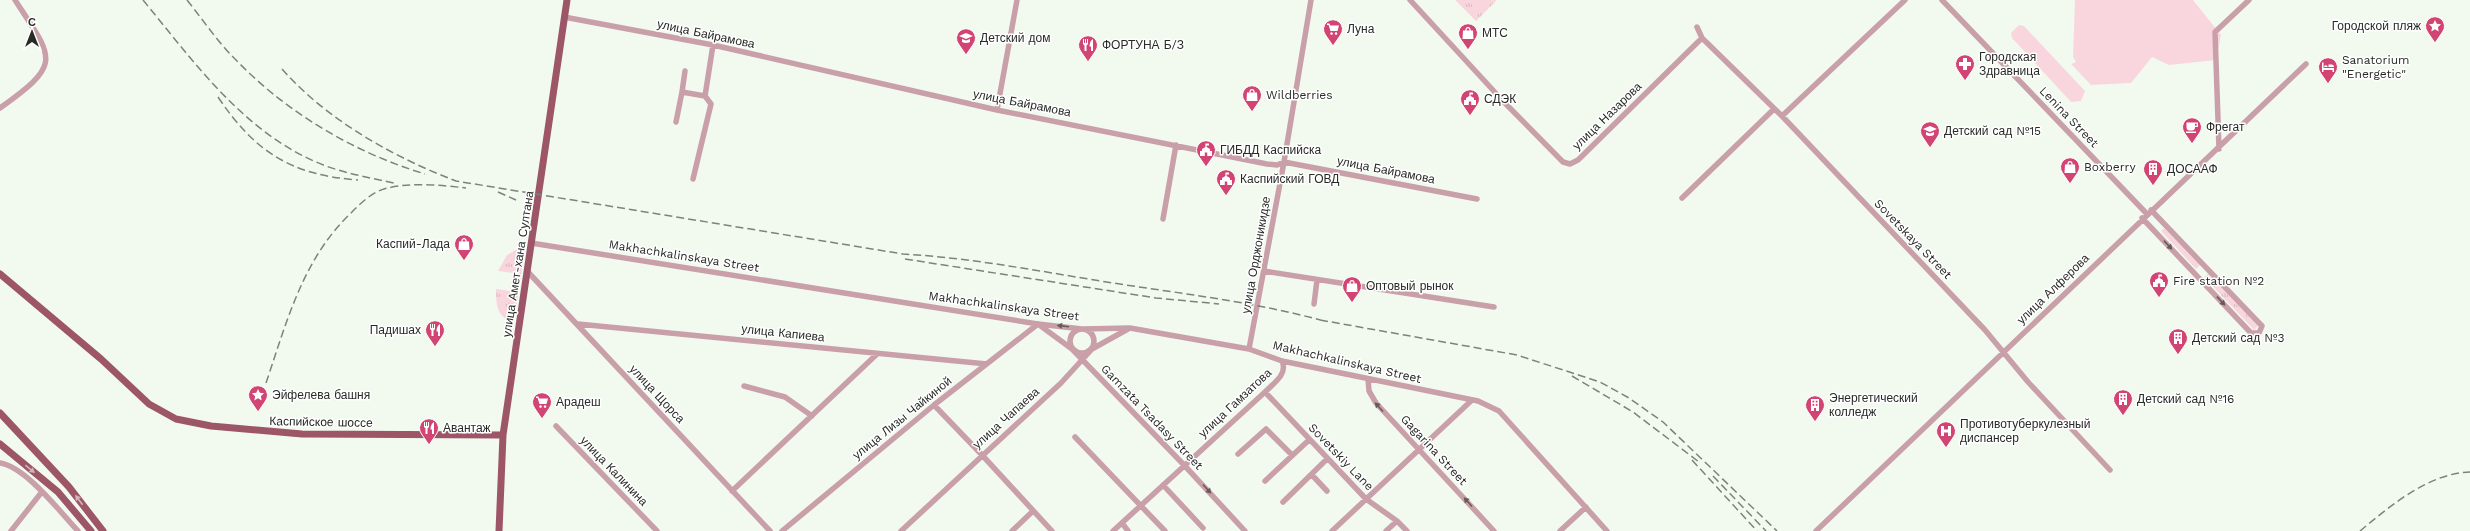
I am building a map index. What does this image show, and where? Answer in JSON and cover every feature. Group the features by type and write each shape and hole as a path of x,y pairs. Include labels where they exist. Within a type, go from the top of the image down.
{"main road":[{"name":"улица Амет-хана Султана","path":"498,531 503,436 531,243 544,170 567,0"},
{"name":"Каспийское шоссе","path":"0,274 102,359 149,404 176,419 211,426 302,434 503,436"},
{"path":"0,413 69,487 103,531"},
{"path":"0,444 58,492 91,531"}],"street":[{"path":"0,108 32,85 43,72 46,59 44,46 15,0"},
{"path":"997,110 1017,0"},
{"name":"улица Орджоникидзе","path":"1249,349 1284,162 1310,0"},
{"name":"улица Назарова","path":"1410,0 1503,101 1563,162 1570,164 1578,160 1702,38"},
{"path":"1782,116 1905,0"},
{"name":"Lenina Street","path":"1942,0 2147,214 2262,326 2259,333 2251,333 2147,214"},
{"path":"2219,149 2216,32 2249,0"},
{"name":"улица Байрамова","path":"564,17 713,45 997,110 1277,165 1284,162 1477,199"},
{"name":"Sovetskaya Street","path":"1697,27 1702,38 1774,110 1782,116 2004,352 2028,382 2110,470"},
{"path":"705,96 713,45"},
{"name":"улица Алферова","path":"1816,531 2147,214 2219,149 2306,64"},
{"path":"676,122 685,71"},
{"path":"682,92 705,96 711,104 693,179"},
{"path":"1682,198 1774,110"},
{"path":"1163,219 1176,145"},
{"name":"Makhachkalinskaya Street","path":"531,243 1038,324 1082,329 1130,328 1249,349 1282,360 1472,400 1499,412 1608,531"},
{"path":"1264,271 1494,307"},
{"name":"улица Щорса","path":"528,272 770,531"},
{"path":"1314,304 1317,280"},
{"name":"улица Капиева","path":"578,324 987,364"},
{"name":"Gamzata Tsadasy Street","path":"1038,324 1072,349 1184,465 1245,531"},
{"name":"улица Лизы Чайкиной","path":"782,531 934,405 1038,324"},
{"name":"улица Чапаева","path":"901,531 1061,383 1092,349 1130,328"},
{"path":"1082,329 1092,334 1095,341 1092,349 1082,354 1072,349 1070,341 1072,334 1082,329"},
{"path":"732,491 877,354"},
{"name":"улица Гамзатова","path":"1113,531 1283,374 1285,367 1282,360"},
{"name":"Gagarina Street","path":"1368,379 1369,391 1372,398 1494,531"},
{"path":"744,386 785,397 812,416"},
{"name":"Sovetskiy Lane","path":"1265,392 1366,499 1397,521 1407,531"},
{"path":"1332,531 1472,400"},
{"path":"934,405 1052,531"},
{"name":"улица Калинина","path":"556,426 657,531"},
{"path":"1238,454 1266,429 1292,455"},
{"path":"1075,437 1165,531"},
{"path":"1265,481 1309,440"},
{"path":"1283,502 1328,459"},
{"path":"0,464 8,466 24,476 78,531"},
{"path":"1312,475 1327,491"},
{"path":"1164,485 1203,528"},
{"path":"11,531 41,493"},
{"path":"1560,531 1586,508"},
{"path":"1012,531 1034,511"},
{"path":"1386,531 1397,521"},
{"path":"1122,523 1128,531"}],"green space":[{"path":"1455,0 1497,0 1476,21"},
{"path":"2075,0 2193,0 2221,35 2216,60 2169,65 2152,57 2131,83 2091,85 2071,64 2076,62 2073,57"},
{"path":"2019,25 2024,26 2085,91 2081,101 2071,102 2012,38 2011,33"},
{"path":"2164,228 2200,265 2196,269 2161,231"},
{"path":"517,249 525,249 514,323 508,321 501,314 496,301 496,289 510,291 513,273 498,271 507,255"},
{"path":"2208,274 2258,326 2254,330 2204,277"}],"railway":[{"path":"143,0 182,48 224,95 247,117 271,136 297,153 326,166 351,174 394,183"},
{"path":"187,0 228,52 255,79 276,97 322,128 347,142 398,165 425,174"},
{"path":"282,69 319,105 340,121 409,161 456,181 903,254 982,262 1219,299 1298,314 1324,321"},
{"path":"218,97 246,132 261,146 277,157 294,166 313,173 358,180"},
{"path":"266,383 298,292 309,270 321,249 335,230 355,209 375,193 384,189 403,185 466,188"},
{"path":"498,192 516,200"},
{"path":"905,259 1156,298 1219,304"},
{"path":"1320,320 1517,355 1600,382 1629,398 1663,422 1777,531"},
{"path":"1572,376 1633,412 1699,462"},
{"path":"1692,460 1757,531"},
{"path":"2360,531 2384,511 2411,492 2440,478 2470,472"},
{"path":"1713,476 1766,531"}],"place":[{"name":"Городской пляж","path":"2435,43"},
{"name":"Луна","path":"1333,46"},
{"name":"МТС","path":"1468,50"},
{"name":"Детский дом","path":"966,55"},
{"name":"ФОРТУНА Б/З","path":"1088,62"},
{"name":"Городская Здравница","path":"1965,81"},
{"name":"Sanatorium \"Energetic\"","path":"2328,84"},
{"name":"Wildberries","path":"1252,112"},
{"name":"СДЭК","path":"1470,116"},
{"name":"Фрегат","path":"2192,144"},
{"name":"Детский сад №15","path":"1930,148"},
{"name":"ГИБДД Каспийска","path":"1206,167"},
{"name":"Boxberry","path":"2070,184"},
{"name":"ДОСААФ","path":"2153,186"},
{"name":"Каспийский ГОВД","path":"1226,196"},
{"name":"Каспий-Лада","path":"464,261"},
{"name":"Fire station №2","path":"2159,298"},
{"name":"Оптовый рынок","path":"1352,303"},
{"name":"Падишах","path":"435,347"},
{"name":"Детский сад №3","path":"2178,355"},
{"name":"Эйфелева башня","path":"258,412"},
{"name":"Детский сад №16","path":"2123,416"},
{"name":"Арадеш","path":"542,419"},
{"name":"Энергетический колледж","path":"1815,422"},
{"name":"Авантаж","path":"429,445"},
{"name":"Противотуберкулезный диспансер","path":"1946,448"}]}
